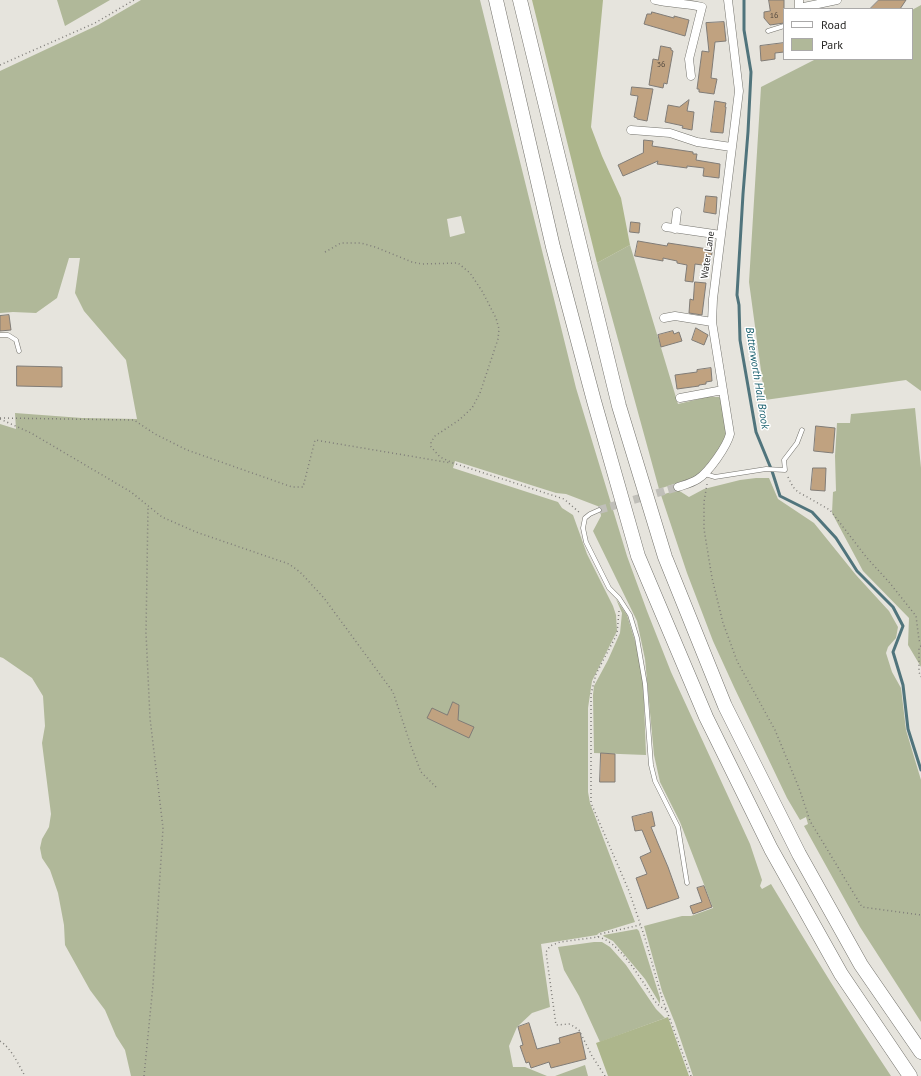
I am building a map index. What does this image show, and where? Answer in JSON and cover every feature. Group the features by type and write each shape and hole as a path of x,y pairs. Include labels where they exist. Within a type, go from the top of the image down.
{"highway":[{"path":"496,0 554,247 594,401 638,556 706,717 771,849 841,974 910,1076"},
{"path":"520,0 619,406 665,557 725,706 799,854 861,965 921,1052"}],"street":[{"path":"654,0 669,4 702,7 689,59 691,76"},
{"name":"Water Lane","path":"678,488 707,475 728,441 730,434 712,322 712,299 739,91 728,0"},
{"path":"803,8 836,0"},
{"path":"631,130 670,133 697,142 731,147"},
{"path":"675,229 677,212"},
{"path":"666,228 721,235"},
{"path":"664,318 675,316 712,322"},
{"path":"680,398 723,390"}],"lane":[{"path":"768,31 783,26"},
{"path":"0,335 8,335 16,340 19,351"},
{"path":"707,475 715,477 766,470 785,470 784,460 797,443 802,430"},
{"path":"599,510 585,518 583,528 586,542 609,588 619,598 630,615 637,638 645,684 651,765 655,781 678,827 687,884"}],"path":[{"path":"0,65 95,23 134,0"},
{"path":"326,252 341,243 355,242 375,247 412,262 429,265 452,262 458,263 470,273 482,291 496,318 499,329 498,339 480,393 472,408 459,420 434,436 431,442 431,448 440,457 453,463 564,499 585,518"},
{"path":"0,419 134,420 155,434 187,450 292,486 303,487 315,440 453,463"},
{"path":"0,419 31,433 74,458 130,492 162,517 196,532 288,564 300,572 324,598 393,692 421,772 437,788"},
{"path":"785,470 793,487 798,492 830,510 867,558 889,582 916,616 921,645 919,647 919,672 921,677"},
{"path":"707,475 704,502 704,529 712,578 723,623 737,661 775,730 800,788 810,821 862,907 921,915"},
{"path":"144,1076 154,985 163,828 150,718 147,641 148,507"},
{"path":"619,610 617,634 596,674 591,694 591,803 629,891 666,1010 691,1076"},
{"path":"598,937 600,934 640,925"},
{"path":"605,1076 592,1056 579,1030 570,1024 556,1025 546,952 550,946 560,942 598,937 604,938 612,943 626,958 659,1007 666,1010"},
{"path":"0,1041 6,1045 14,1056 25,1076"}],"green space":[{"path":"57,0 110,0 65,26"},
{"path":"141,0 480,0 576,388 627,556 647,611 671,672 750,844 762,880 760,886 762,889 771,884 860,1029 891,1076 693,1076 675,1023 662,991 644,926 682,916 691,916 713,908 680,822 660,782 654,755 645,659 637,621 593,531 601,516 600,507 566,494 556,493 455,461 453,468 558,502 562,508 573,515 587,554 613,606 616,615 617,631 592,681 588,708 588,792 590,803 635,922 599,933 597,935 541,944 550,1007 532,1013 517,1027 509,1046 513,1067 525,1067 547,1076 131,1076 125,1050 116,1036 105,1010 90,990 65,945 64,925 58,893 50,870 42,858 40,848 42,839 49,827 51,814 42,743 45,726 43,696 32,678 0,657 0,424 16,429 15,413 82,418 137,419 126,360 84,311 75,293 80,258 69,258 57,298 36,313 0,313 0,71 98,25","holes":["461,216 465,233 450,237 447,219"]},
{"path":"532,0 603,0 591,127 621,198 630,245 597,263"},
{"path":"921,5 921,391 906,380 765,400 749,282 761,87 814,60 913,60 913,9"},
{"path":"630,245 678,404 707,397 719,397 721,399 727,434 723,444 698,476 659,489 597,263"},
{"path":"915,408 921,468 921,667 908,645 909,618 863,571 832,513 833,492 836,491 835,456 837,423 850,423 851,414"},
{"path":"769,478 778,499 814,523 856,575 889,611 898,627 896,638 888,647 886,653 892,672 901,688 906,730 921,780 921,1022 860,927 804,826 808,824 806,817 800,820 787,798 713,641 687,573 661,495 678,490 689,497 704,489 740,480"},
{"path":"616,599 627,615 643,676 646,755 594,753 594,686 620,633 622,613"},
{"path":"637,929 639,931 660,998 660,1004 645,979 613,941 603,936"},
{"path":"602,942 610,947 626,965 656,1009 665,1018 600,1042 579,996 564,970 558,947"},
{"path":"668,1017 689,1076 608,1076 596,1043"},
{"path":"585,1065 588,1076 555,1076"}],"building":[{"path":"769,0 784,0 783,23 770,25 764,18 764,12 770,11"},
{"path":"879,0 906,0 901,8 871,8"},
{"path":"652,12 674,18 674,16 689,20 685,36 644,24 647,14 651,14"},
{"path":"724,22 726,41 715,42 711,78 717,79 714,94 699,92 699,89 697,89 702,51 709,52 706,23"},
{"path":"783,43 783,52 775,53 775,59 761,61 760,46"},
{"path":"661,46 671,48 673,51 667,84 664,83 663,88 649,85 653,59 658,60"},
{"path":"632,87 653,89 647,121 634,117 638,96 631,95"},
{"path":"689,100 687,111 694,112 692,130 682,128 683,126 665,122 668,105 679,107"},
{"path":"715,101 726,103 723,133 711,132"},
{"path":"644,140 653,141 652,146 693,152 693,154 697,154 696,160 720,164 719,178 703,176 704,168 687,166 687,168 657,164 658,161 623,176 618,165 643,153"},
{"path":"706,196 717,197 716,214 704,212"},
{"path":"631,222 640,223 639,233 630,232"},
{"path":"638,241 667,246 668,243 708,249 708,252 712,252 710,266 695,264 693,282 685,281 687,265 663,258 663,261 635,256"},
{"path":"695,282 706,283 702,315 689,313 690,299 693,300"},
{"path":"9,315 11,330 0,331 0,316"},
{"path":"696,328 708,335 704,345 692,340"},
{"path":"673,331 674,334 679,332 682,341 661,347 658,335"},
{"path":"17,366 62,367 62,387 17,386"},
{"path":"711,368 712,381 706,382 706,384 699,386 677,389 675,375 697,372 697,370"},
{"path":"816,426 835,428 833,453 814,451"},
{"path":"813,468 826,468 825,491 811,490"},
{"path":"453,702 459,705 458,720 474,727 469,738 427,718 432,708 447,715"},
{"path":"601,753 615,754 615,782 600,782"},
{"path":"652,812 655,826 651,827 679,898 647,909 636,878 647,874 640,857 651,852 642,830 635,831 632,817"},
{"path":"704,886 712,907 693,914 690,906 702,902 697,888"},
{"path":"529,1023 537,1049 560,1043 559,1038 580,1032 586,1059 551,1068 549,1062 531,1068 529,1062 526,1063 520,1046 523,1045 518,1027"}],"waterway":[{"name":"Butterworth Hall Brook","path":"744,0 744,30 751,72 737,295 739,305 740,340 756,432 772,471 780,496 812,512 836,538 857,571 893,607 903,626 893,652 903,685 908,729 921,770"}],"tunnel":[{"path":"599,510 678,487"}]}
